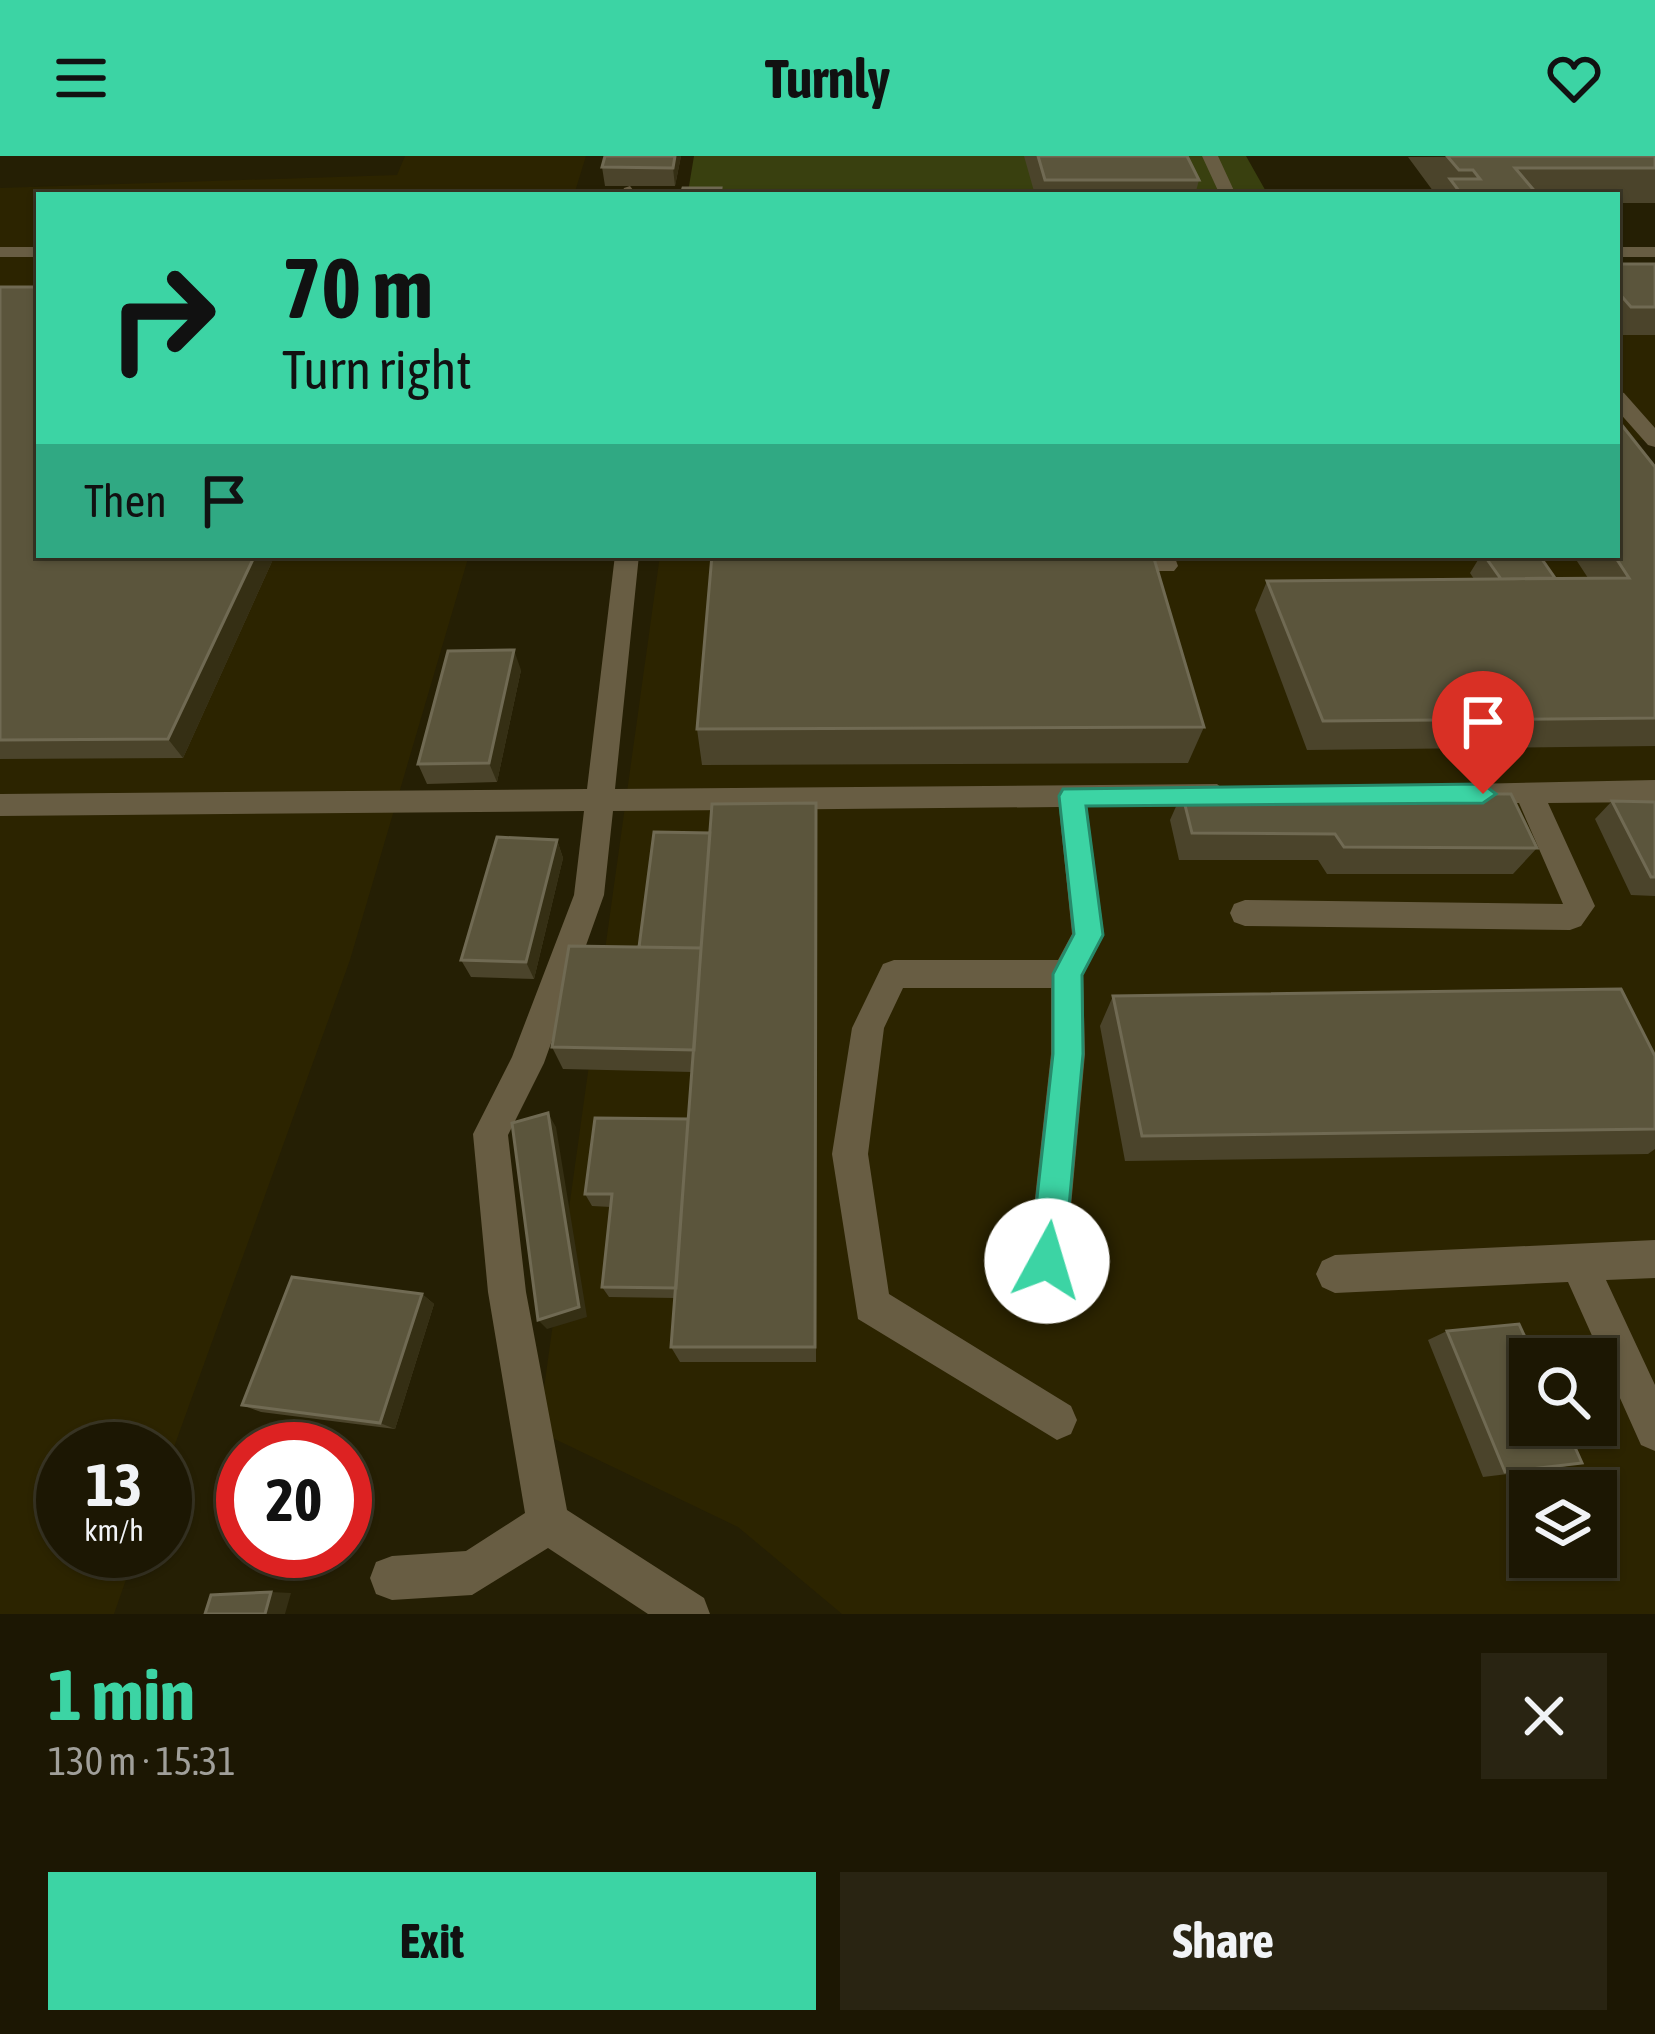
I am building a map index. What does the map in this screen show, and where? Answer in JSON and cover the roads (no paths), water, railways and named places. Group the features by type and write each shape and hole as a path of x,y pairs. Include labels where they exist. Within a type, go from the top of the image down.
{"street":[{"path":"1210,156 1227,192"},
{"path":"0,252 36,252"},
{"path":"1620,252 1655,252"},
{"path":"1620,399 1647,420 1655,441"},
{"path":"627,558 589,895 527,1063 490,1134 507,1292 548,1523 688,1614"},
{"path":"1369,794 1655,791"},
{"path":"1244,913 1570,917 1580,905 1528,793"},
{"path":"0,806 1254,795"},
{"path":"1047,1261 1068,1054 1067,974 1088,935 1072,796"},
{"path":"1058,1420 872,1305 850,1154 868,1028 894,974 1067,974"},
{"path":"1335,1274 1655,1259"},
{"path":"1579,1262 1655,1431"},
{"path":"392,1578 472,1573 548,1523"}]}
